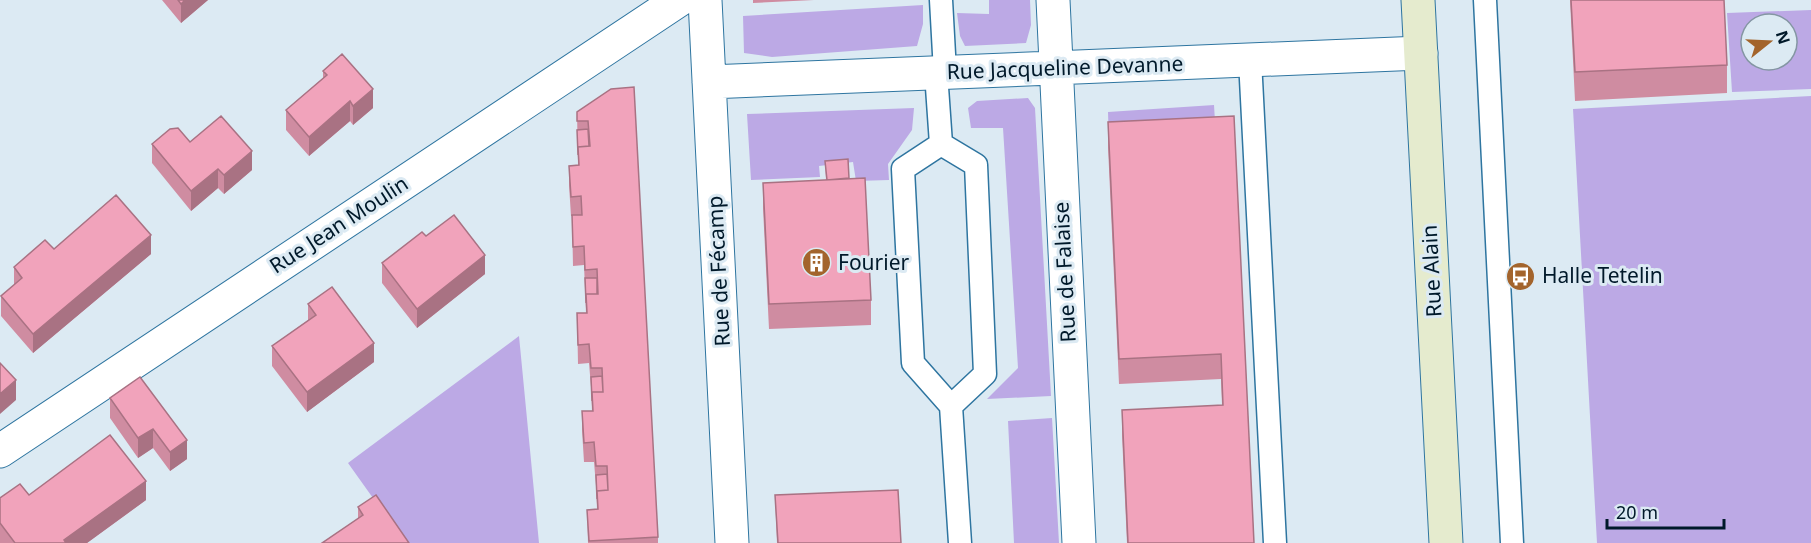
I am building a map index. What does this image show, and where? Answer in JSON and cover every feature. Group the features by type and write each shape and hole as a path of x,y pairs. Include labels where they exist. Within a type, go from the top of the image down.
{"street":[{"name":"Rue Jean Moulin","path":"0,451 679,0"},
{"name":"Rue de Fécamp","path":"705,0 732,543"},
{"name":"Rue de Falaise","path":"1053,0 1079,543"},
{"name":"Rue Alain","path":"1418,0 1446,543"},
{"name":"Rue Jacqueline Devanne","path":"709,82 1421,53"}],"lane":[{"path":"941,0 941,144"},
{"path":"1485,0 1512,543"},
{"path":"1250,60 1275,543"},
{"path":"941,144 903,169 913,363 951,406 960,543"},
{"path":"941,144 976,165 985,374 951,406"}],"shaded area":[{"path":"989,0 1030,0 1031,25 1026,43 965,46 960,36 957,13 989,14"},
{"path":"923,5 923,24 917,46 772,57 744,53 743,16"},
{"path":"1811,10 1811,89 1732,92 1727,13 1739,13 1739,72 1799,72 1799,12 1755,12"},
{"path":"1811,96 1811,543 1597,543 1573,109"},
{"path":"1028,98 1035,108 1051,396 987,399 1018,368 1003,128 971,128 968,108 977,101"},
{"path":"1214,105 1216,138 1109,144 1108,112"},
{"path":"914,108 912,130 888,164 889,180 856,181 853,162 819,166 820,177 751,180 747,114"},
{"path":"519,336 539,543 405,543 348,463"},
{"path":"1052,418 1059,543 1014,543 1008,421"}],"building":[{"path":"1571,0 1724,0 1727,65 1575,72"},
{"path":"342,54 373,89 353,106 350,101 309,137 286,110 327,75 323,71"},
{"path":"634,87 658,537 589,541 587,510 598,509 597,491 608,490 607,466 596,466 594,442 584,443 582,411 593,411 592,392 603,392 602,368 591,368 589,344 578,345 577,313 587,313 586,294 598,294 597,269 585,270 584,246 573,247 572,215 582,215 581,196 571,197 569,166 579,165 578,147 590,146 588,121 577,121 577,112 611,89"},
{"path":"221,116 252,151 224,175 218,169 191,191 152,144 170,129 178,128 190,142"},
{"path":"1234,116 1254,543 1128,543 1122,410 1223,405 1221,354 1119,359 1108,122"},
{"path":"588,129 589,146 578,147 578,155 577,130"},
{"path":"848,159 849,178 827,180 825,161"},
{"name":"Fourier","path":"865,178 871,300 769,304 763,183"},
{"path":"116,195 151,235 33,334 1,296 22,278 14,267 45,240 54,249"},
{"path":"454,215 485,255 417,309 382,263 422,232 426,236"},
{"path":"585,278 597,278 597,294 586,294 586,303"},
{"path":"332,287 374,343 307,392 272,346 316,315 308,304"},
{"path":"0,363 16,380 0,394"},
{"path":"602,376 603,392 592,392 592,401 591,377"},
{"path":"140,377 187,440 170,452 153,429 138,438 110,398"},
{"path":"110,435 146,481 64,540 66,543 15,543 0,523 0,498 20,484 29,495"},
{"path":"607,474 608,490 597,491 597,499 596,475"},
{"path":"898,490 901,543 778,543 775,495"},
{"path":"376,495 409,543 322,543 363,515 358,507"}],"place":[{"name":"Fourier","path":"817,263"},
{"name":"Halle Tetelin","path":"1521,276"}]}
